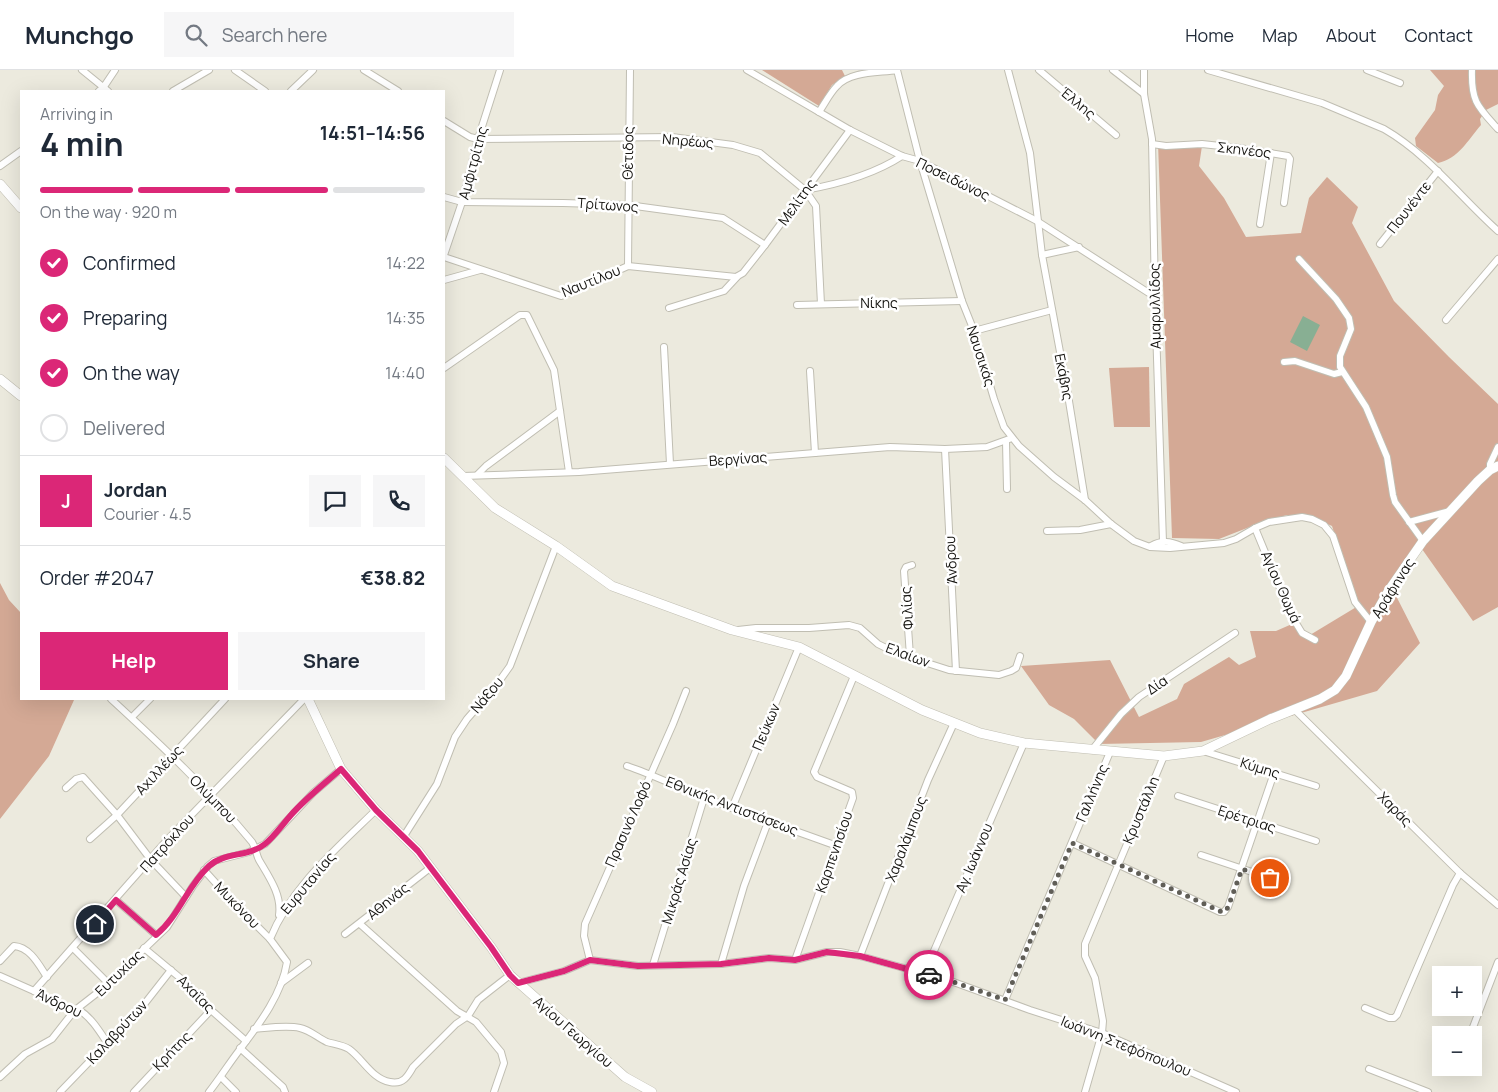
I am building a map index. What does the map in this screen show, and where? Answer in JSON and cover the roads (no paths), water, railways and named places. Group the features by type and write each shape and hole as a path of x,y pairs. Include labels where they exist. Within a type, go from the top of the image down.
{"main road":[{"path":"0,184 20,207"},
{"path":"0,379 19,391"},
{"name":"Αράφηνας","path":"445,459 495,508 556,546 612,586 732,630 799,647 922,710 1002,739 1024,743 1164,756 1203,751 1270,719 1327,695 1341,683 1389,590 1423,542 1478,480 1494,468"},
{"name":"Αγίου Γεωργίου","path":"308,700 341,769 376,810 404,836 491,947 510,975 625,1077 652,1092"}],"street":[{"path":"82,70 103,90 115,70"},
{"path":"175,90 209,70"},
{"path":"235,70 263,90"},
{"path":"292,90 313,70"},
{"path":"364,70 396,90"},
{"name":"Αμφιτρίτης","path":"445,253 462,202 478,139 500,70"},
{"name":"Θέτιδος","path":"628,266 630,70"},
{"name":"Ποσειδώνος","path":"746,70 850,130 902,156 920,162 1037,221 1155,296"},
{"path":"819,112 838,84 846,79 853,76 897,70"},
{"name":"Ναυσικάς","path":"897,70 920,162 962,302 974,331 1009,440 1019,446 1054,477 1134,541 1150,547 1182,547"},
{"name":"Εκάβης","path":"1008,70 1030,153 1042,255 1085,500"},
{"name":"Έλλης","path":"1039,70 1116,135"},
{"path":"1113,70 1144,94"},
{"name":"Αμαρυλλίδος","path":"1144,70 1144,94 1152,144 1163,542"},
{"path":"1208,70 1322,103 1393,134 1438,170 1477,212 1498,231"},
{"path":"1367,70 1400,84"},
{"path":"1472,70 1473,92 1477,104 1482,113 1498,130"},
{"name":"Νηρέως","path":"445,122 470,137 478,139 672,137 755,151 785,172 805,190 816,207 821,304"},
{"name":"Μελίτης","path":"669,308 724,291 765,245 850,130"},
{"name":"Σκηνέος","path":"1152,144 1166,146 1202,144 1285,155 1290,159 1284,203"},
{"path":"0,166 20,152"},
{"path":"1260,224 1271,153"},
{"path":"805,190 869,174 885,167 902,156"},
{"name":"Πουνέντε","path":"1380,244 1438,170"},
{"name":"Τρίτωνος","path":"445,196 462,202 556,202 628,205 723,218 765,245"},
{"path":"1042,255 1079,247"},
{"name":"Ναυτίλου","path":"445,256 509,280 561,296 628,266 740,275"},
{"path":"1299,259 1336,299 1349,318 1351,329 1340,356 1340,367 1366,407 1387,457 1395,502 1423,542"},
{"path":"1446,320 1498,259"},
{"path":"445,280 482,269"},
{"name":"Νίκης","path":"797,304 962,302"},
{"path":"974,331 1052,310"},
{"path":"445,367 520,315 524,314 528,317 554,370 569,472"},
{"path":"664,347 670,464"},
{"path":"1284,362 1295,361 1334,374 1342,372"},
{"path":"810,371 814,453"},
{"path":"478,474 560,410"},
{"path":"1007,489 1009,440"},
{"name":"Βεργίνας","path":"463,476 569,472 890,448 945,449 987,447 1009,440"},
{"path":"1494,468 1490,464 1498,447"},
{"name":"Άνδρου","path":"945,449 956,670"},
{"path":"1409,522 1450,511"},
{"path":"1150,547 1158,542 1171,542 1182,547 1230,541 1268,522 1302,517 1312,518 1330,530 1340,552 1355,602 1371,622"},
{"path":"1046,531 1080,530 1111,524"},
{"name":"Αγίου Θωμά","path":"1255,528 1291,615 1302,633 1315,640"},
{"name":"Νάξου","path":"404,836 437,784 455,737 467,719 495,688 510,666 556,546"},
{"name":"Φιλίας","path":"910,656 904,571 906,566 912,564"},
{"name":"Ελαίων","path":"732,630 849,625 860,628 878,644 910,656 956,670 999,675 1016,668 1020,656"},
{"name":"Δία","path":"1092,750 1121,714 1139,697 1235,633"},
{"name":"Πεύκων","path":"732,808 799,647"},
{"name":"Καρπενησίου","path":"795,960 853,798 853,794 815,776 814,772 854,676"},
{"name":"Πρασινό Λοφό","path":"590,960 584,936 585,924 686,691"},
{"name":"Ολύμπου","path":"113,700 210,795 233,819 256,849 280,903 278,919"},
{"path":"132,718 149,700"},
{"name":"Αχιλλέως","path":"90,839 117,815 225,700"},
{"name":"Πατρόκλου","path":"34,991 168,839 303,700"},
{"name":"Χαράς","path":"1294,709 1460,873 1498,905"},
{"name":"Χαραλάμπους","path":"860,956 928,780 954,723"},
{"name":"Αγ. Ιωάννου","path":"924,974 1024,743"},
{"name":"Κύμης","path":"1203,751 1316,786"},
{"name":"Γαλλήνης","path":"1005,1000 1110,752"},
{"name":"Κρυστάλλη","path":"1085,1092 1102,1034 1103,1021 1095,978 1084,956 1085,944 1164,756"},
{"name":"Εθνικής Αντιστάσεως","path":"627,766 651,774 704,798 837,846"},
{"name":"Ευτυχίας","path":"0,1077 25,1054 52,1039 74,1011 90,1001 171,921 204,870 214,861 256,849 265,844 313,793 341,769"},
{"path":"1072,843 1220,912 1224,912 1228,907 1242,869 1256,822 1274,773"},
{"path":"66,788 76,779 84,777 117,815 151,860 186,897"},
{"name":"Ερέτριας","path":"1178,796 1316,841"},
{"name":"Μικράς Ασίας","path":"653,965 704,798"},
{"name":"Ευρυτανίας","path":"270,938 278,919 308,880 376,810"},
{"path":"721,964 744,886 768,822"},
{"path":"1201,855 1270,878"},
{"name":"Αθηνάς","path":"345,934 430,868"},
{"name":"Μυκόνου","path":"204,870 270,938"},
{"path":"1365,1008 1390,1018 1394,1018 1397,1015 1453,885 1460,873"},
{"path":"116,900 156,935"},
{"path":"360,924 457,1011 476,1022 501,1052 504,1063 494,1092"},
{"path":"208,1092 221,1078 270,1007 280,984 287,962 270,938"},
{"path":"0,961 14,946 19,946 32,956 47,977"},
{"path":"73,948 108,983"},
{"name":"Αχαΐας","path":"144,948 192,989 211,1010 246,1041"},
{"name":"Ιωάννη Στεφόπουλου","path":"590,960 638,966 721,964 769,958 795,960 827,952 860,956 948,980 1102,1034 1236,1092"},
{"path":"518,983 564,971 590,960"},
{"path":"1473,1026 1498,962"},
{"path":"280,984 308,963"},
{"name":"Καλαβρύτων","path":"60,1092 142,1007 171,970"},
{"path":"254,1029 302,1028 328,1042 346,1047 371,1072 386,1081 395,1083 406,1079 413,1067 456,1024 468,1016 478,1000 510,975"},
{"name":"Άνδρου","path":"0,976 86,1015 108,1044"},
{"name":"Κρήτης","path":"134,1092 211,1010"},
{"path":"240,1048 283,1087 285,1092"},
{"path":"1369,1069 1428,1092"},
{"path":"221,1078 236,1092"}]}
